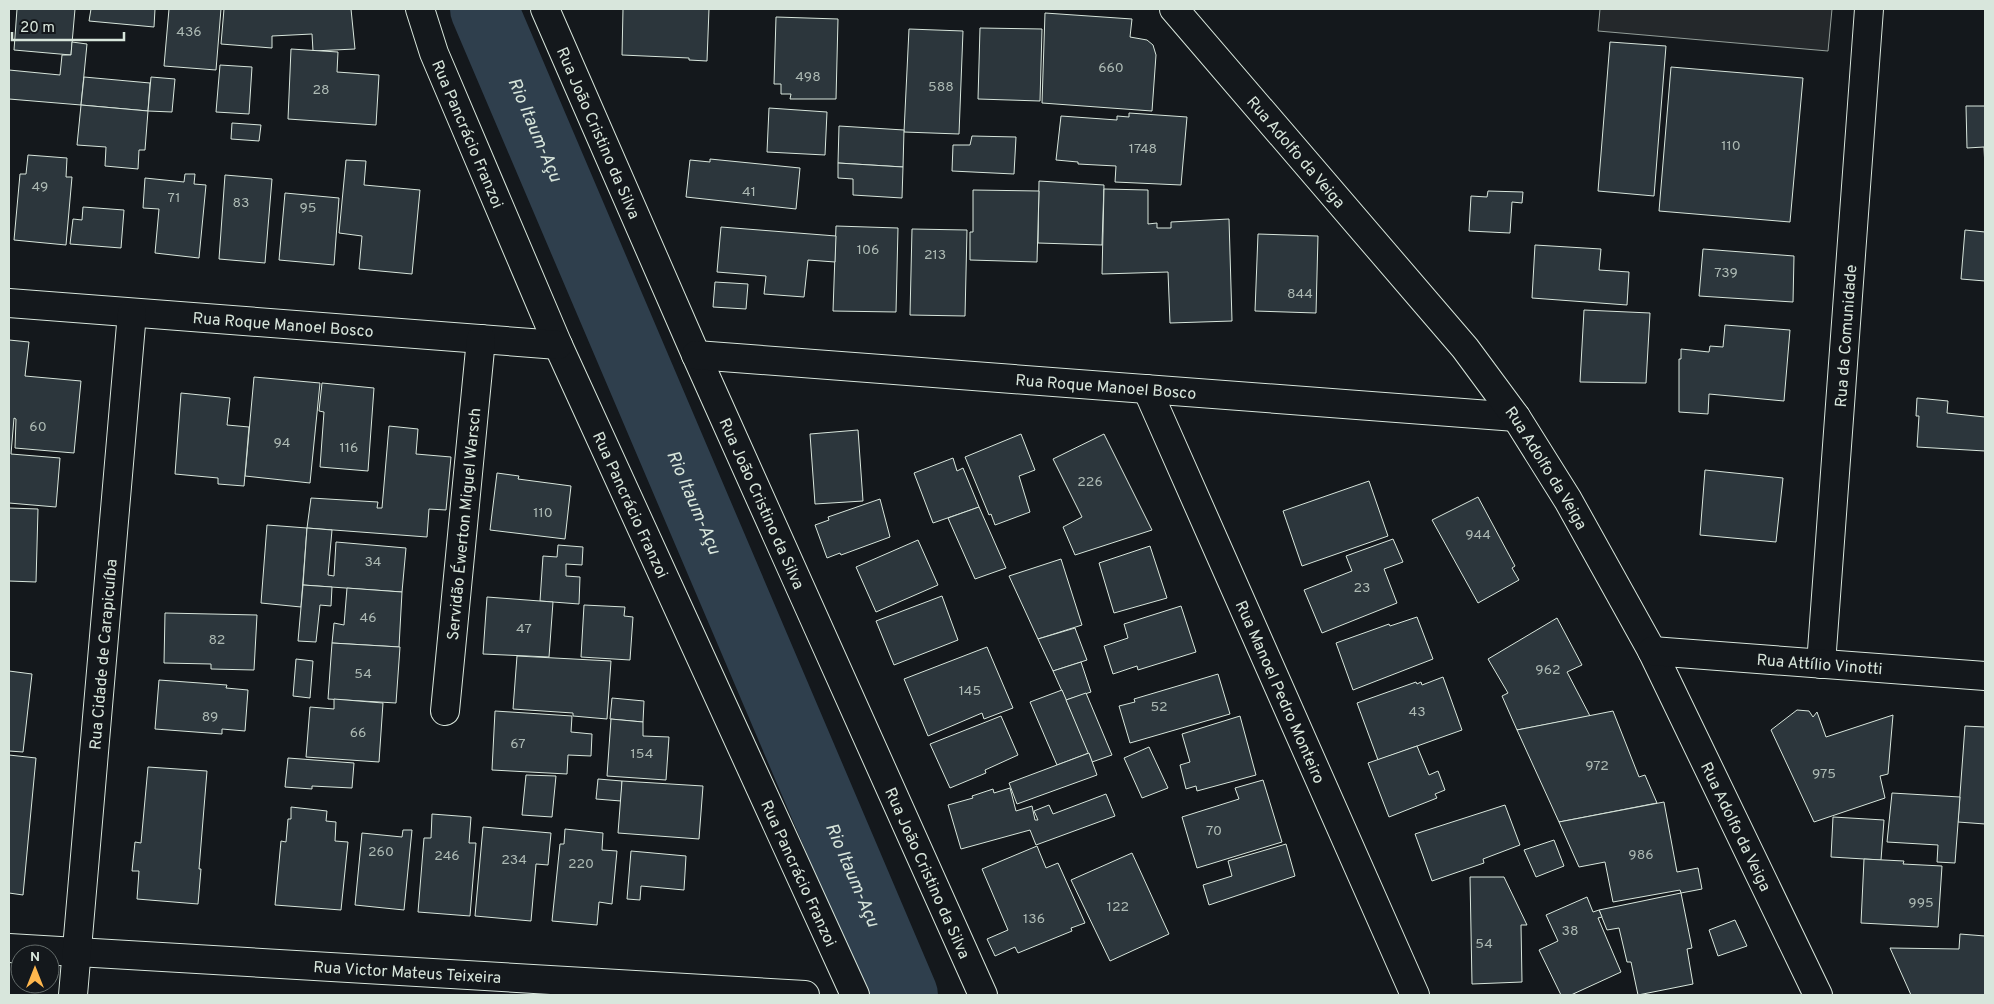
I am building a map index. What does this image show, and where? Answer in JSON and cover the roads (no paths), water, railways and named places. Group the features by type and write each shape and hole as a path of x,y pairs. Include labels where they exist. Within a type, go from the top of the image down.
{"street":[{"name":"Rua Pancrácio Franzoi","path":"420,9 434,53 558,345 855,995"},
{"name":"Rua João Cristino da Silva","path":"545,9 696,355 983,995"},
{"name":"Rua Adolfo da Veiga","path":"1174,9 1466,348 1516,417 1568,500 1652,651 1818,995"},
{"name":"Rua da Comunidade","path":"1821,664 1869,9"},
{"name":"Rua Roque Manoel Bosco","path":"9,303 558,345"},
{"name":"Rua Cidade de Carapicuíba","path":"74,995 132,313"},
{"name":"Servidão Éwerton Miguel Warsch","path":"445,711 482,339"},
{"name":"Rua Roque Manoel Bosco","path":"696,355 1516,417"},
{"name":"Rua Manoel Pedro Monteiro","path":"1147,389 1416,995"},
{"name":"Rua Attílio Vinotti","path":"1652,651 1985,676"},
{"name":"Rua Victor Mateus Teixeira","path":"9,948 558,988 805,995"}],"waterway":[{"name":"Rio Itaum-Açu","path":"484,9 904,995"}]}
